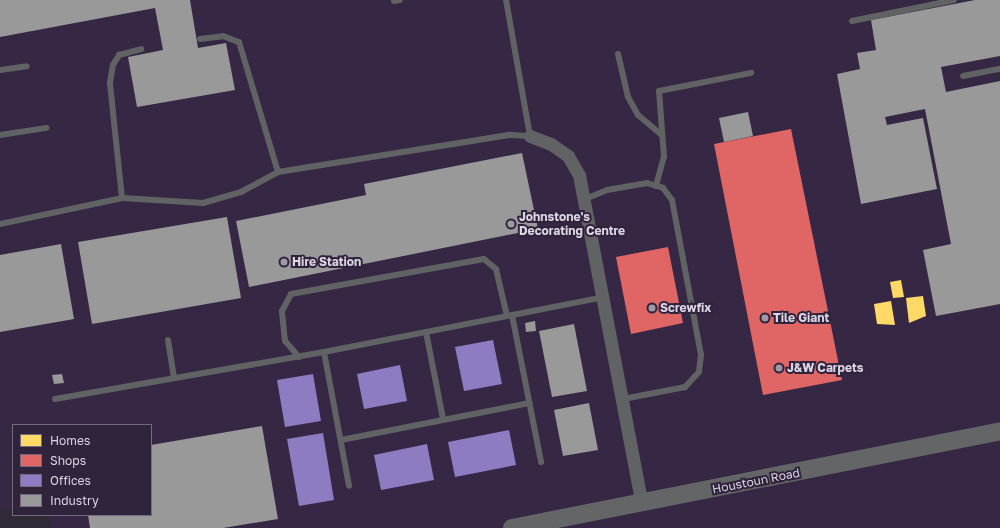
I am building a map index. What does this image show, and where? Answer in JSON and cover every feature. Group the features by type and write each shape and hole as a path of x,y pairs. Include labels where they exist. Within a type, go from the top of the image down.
{"street":[{"path":"530,136 551,144 568,156 585,199 605,297 642,504"},
{"name":"Houstoun Road","path":"512,528 642,504 1000,431"}],"lane":[{"path":"0,224 122,198 203,203 241,192 278,172 510,135 530,136 506,0"},
{"path":"852,21 954,0"},
{"path":"200,39 223,36 240,42 278,172"},
{"path":"122,198 112,71 119,56 141,49"},
{"path":"618,54 628,97 638,115 662,135"},
{"path":"0,70 26,66"},
{"path":"963,76 1000,69"},
{"path":"656,186 664,157 659,91 751,73"},
{"path":"0,135 46,128"},
{"path":"585,199 607,190 647,183 663,188 672,200 701,355 699,372 685,387 623,399"},
{"path":"299,357 285,341 282,311 291,294 484,259 496,269 509,316 541,462"},
{"path":"55,398 299,357 605,297"},
{"path":"426,332 443,419"},
{"path":"168,340 174,378"},
{"path":"324,352 349,486"},
{"path":"341,440 529,403"}],"shaded area":[{"path":"0,0 1000,0 1000,528 51,528 48,516 152,516 152,424 12,424 12,510 0,509"}],"building: Homes":[{"path":"901,280 904,297 893,298 890,282"},
{"path":"923,296 926,316 909,323 906,298"},
{"path":"891,301 895,325 877,324 874,304"}],"building: Shops":[{"path":"791,129 842,380 763,395 714,144"},
{"path":"668,247 683,323 631,334 616,257"}],"building: Offices":[{"path":"493,340 502,384 464,391 455,347"},
{"path":"400,365 407,401 364,409 357,374"},
{"path":"313,374 321,421 285,427 277,380"},
{"path":"509,430 516,465 455,477 448,442"},
{"path":"323,433 334,500 299,506 287,439"},
{"path":"427,444 434,480 381,490 374,455"}],"building: Industry":[{"path":"0,0 190,0 198,48 226,43 235,90 137,107 128,57 163,50 155,8 0,37"},
{"path":"975,0 1000,0 1000,56 941,67 946,92 1000,81 1000,304 936,316 923,250 951,244 925,109 885,117 887,125 923,118 937,189 861,204 837,74 860,69 857,53 876,50 871,20"},
{"path":"748,112 753,136 724,142 719,118"},
{"path":"522,153 538,229 249,287 236,221 366,195 364,184"},
{"path":"227,217 241,298 92,324 78,242"},
{"path":"61,244 74,319 0,332 0,255"},
{"path":"535,321 536,331 526,332 525,323"},
{"path":"574,324 587,391 552,397 539,331"},
{"path":"62,374 64,383 54,384 52,375"},
{"path":"589,403 598,450 563,456 554,410"},
{"path":"262,426 278,519 223,528 90,528 88,516 152,516 152,445"}],"place":[{"name":"Johnstone's Decorating Centre","path":"511,224"},
{"name":"Hire Station","path":"284,262"},
{"name":"Screwfix","path":"652,308"},
{"name":"Tile Giant","path":"765,318"},
{"name":"J&W Carpets","path":"779,368"}]}
